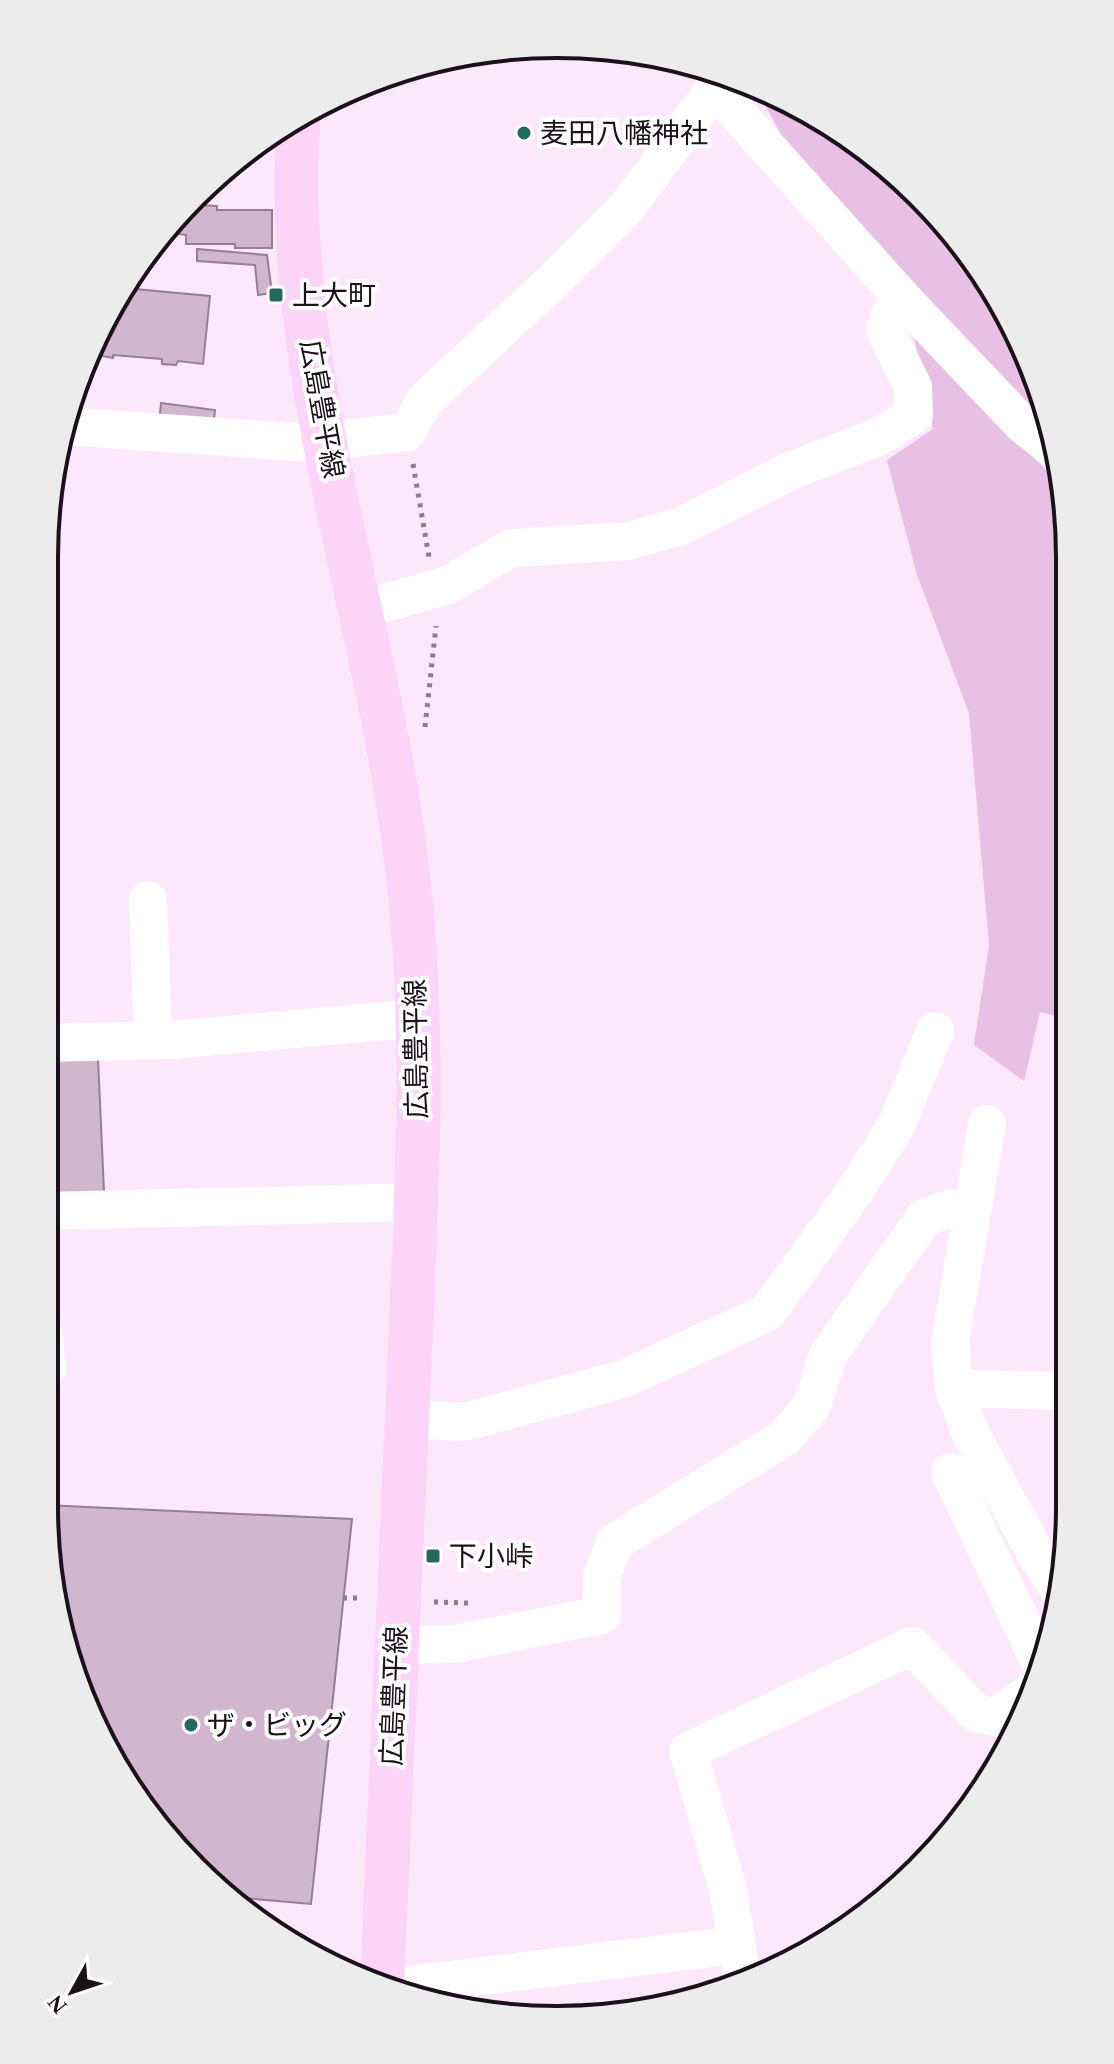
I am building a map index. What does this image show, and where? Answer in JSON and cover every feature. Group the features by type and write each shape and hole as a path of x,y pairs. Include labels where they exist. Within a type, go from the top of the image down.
{"main road":[{"name":"広島豊平線","path":"298,131 297,231 309,343 326,442 382,710 408,875 419,1018 416,1202 382,1974"}],"street":[{"path":"75,427 310,443 407,432 425,400 551,283 627,207 717,84 903,299 1024,426 1041,439"},
{"path":"361,610 448,585 511,548 628,541 681,526 790,471 878,437 914,415 913,387 885,330 890,314 903,299"},
{"path":"148,900 153,1040"},
{"path":"58,1043 153,1040 419,1018"},
{"path":"407,1419 465,1422 623,1379 767,1313 855,1191 897,1124 935,1031"},
{"path":"987,1124 950,1343 954,1388 969,1430 1051,1577"},
{"path":"58,1211 416,1202"},
{"path":"396,1645 454,1644 602,1615 602,1575 615,1542 784,1438 812,1406 828,1355 925,1217 952,1208 972,1215"},
{"path":"954,1388 1056,1391"},
{"path":"950,1472 1035,1651"},
{"path":"741,1971 728,1889 688,1751 912,1646 977,1714 995,1717 1016,1702"},
{"path":"412,1984 737,1945"}],"shaded area":[{"path":"764,103 806,125 861,161 932,228 972,280 1005,336 1036,416 784,140"},
{"path":"914,337 1048,472 1052,492 1056,557 1056,1016 1040,1012 1024,1081 974,1045 989,945 969,713 917,575 887,460 933,429"}],"building":[{"path":"203,205 217,206 217,210 272,210 272,248 186,244 186,235 179,234"},
{"path":"197,249 267,255 272,293 258,295 255,265 197,261"},
{"path":"136,289 210,296 203,364 178,361 176,365 162,364 162,359 113,355 113,358 100,356"},
{"path":"161,403 215,410 213,429 159,423"},
{"path":"98,1058 104,1192 58,1194 58,1059"},
{"path":"58,1506 352,1519 311,1904 247,1898 204,1860 142,1784 109,1728 84,1667 62,1572"}],"place":[{"name":"麦田八幡神社","path":"524,133"},
{"name":"上大町","path":"276,295"},
{"name":"下小峠","path":"433,1556"},
{"name":"ザ・ビッグ","path":"191,1725"}]}
